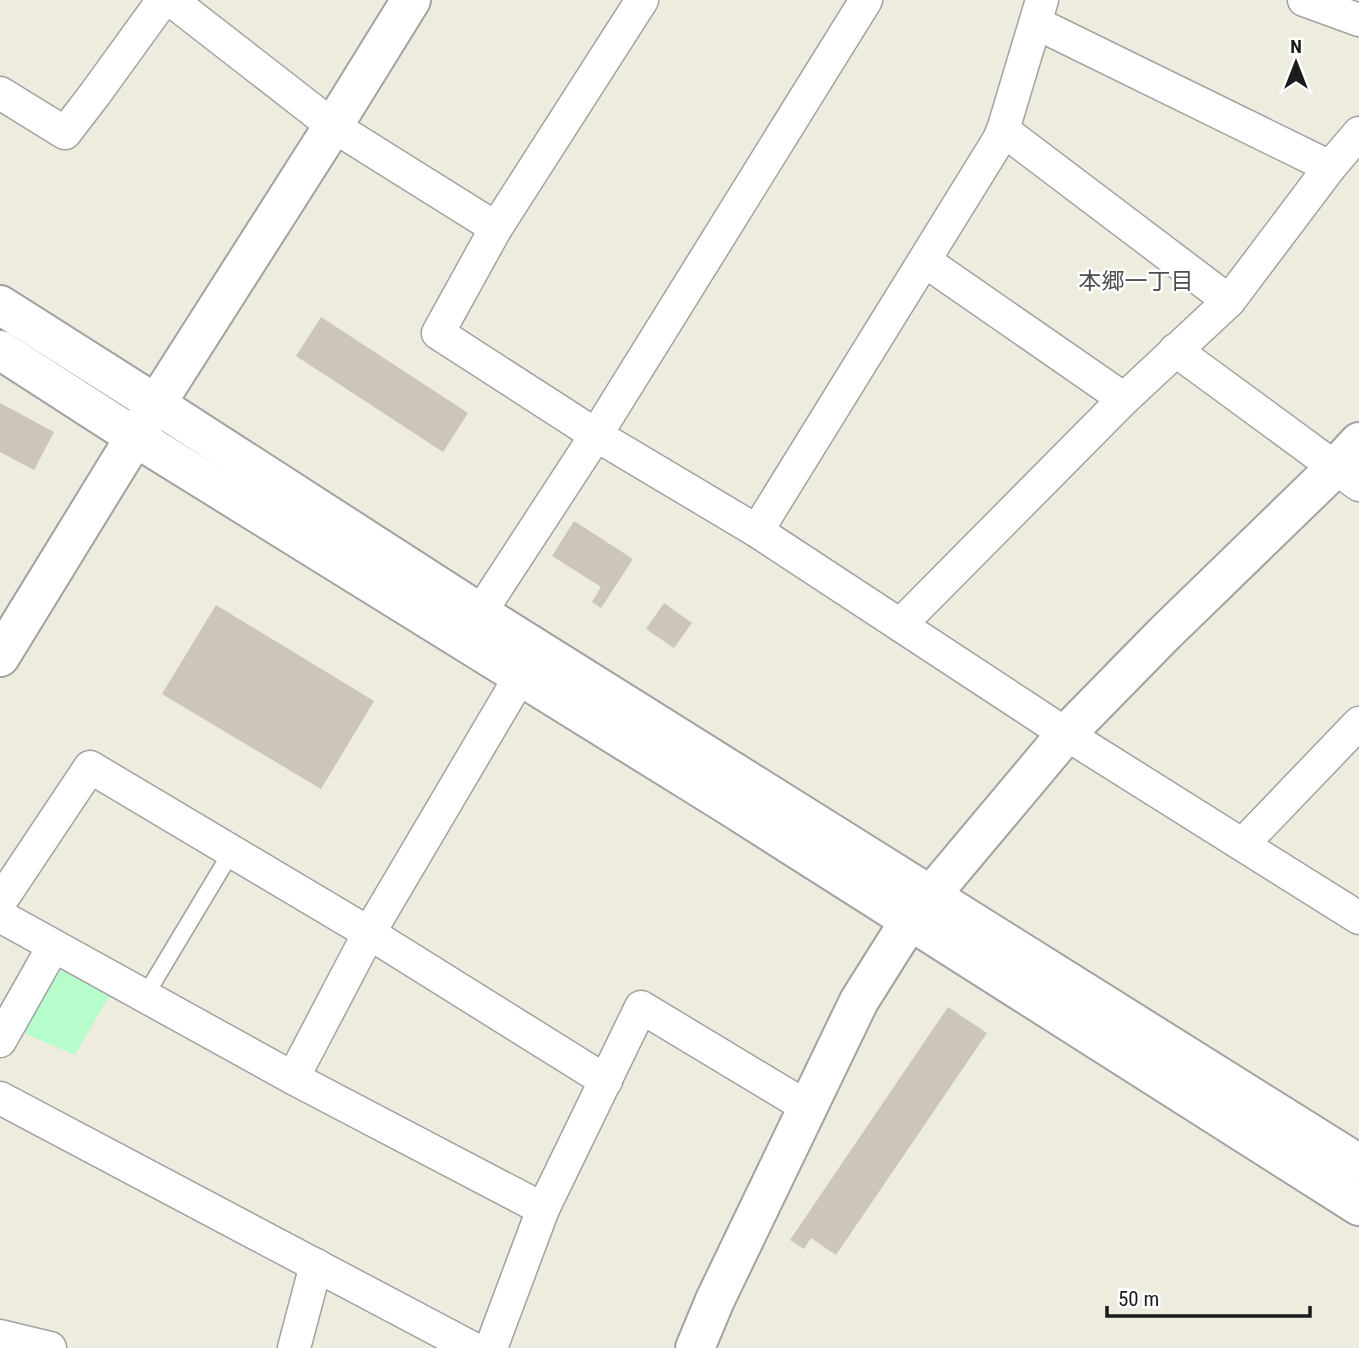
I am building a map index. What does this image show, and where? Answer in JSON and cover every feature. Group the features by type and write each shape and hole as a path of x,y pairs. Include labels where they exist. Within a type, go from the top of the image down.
{"street":[{"path":"0,93 65,133 163,0"},
{"path":"171,0 333,126 496,228"},
{"path":"0,656 411,0"},
{"path":"642,0 496,228 438,333 596,435 757,531 1066,734 1359,918"},
{"path":"480,613 596,435 866,0"},
{"path":"1304,0 1359,20"},
{"path":"757,531 1003,130 1039,12 1330,167"},
{"path":"1003,130 1229,301"},
{"path":"901,625 1124,399 1229,301 1359,132"},
{"path":"925,261 1124,399"},
{"path":"0,305 480,613 1359,1206"},
{"path":"695,1348 715,1300 859,1000 921,908 1066,734 1165,633 1351,465 1175,350"},
{"path":"0,351 725,803 921,908 1359,1164"},
{"path":"293,1078 369,933 520,677"},
{"path":"1243,844 1359,723"},
{"path":"0,902 90,767 369,933 606,1080"},
{"path":"0,916 293,1078 543,1209"},
{"path":"0,1041 54,947"},
{"path":"491,1348 543,1209 640,1007 807,1107"},
{"path":"0,1098 472,1348"},
{"path":"294,1348 316,1265"},
{"path":"0,1336 50,1348"}],"lane":[{"path":"145,996 232,851"}],"green space":[{"path":"56,955 140,1003 108,998 75,1055 19,1031"}],"building":[{"path":"321,317 468,413 443,452 296,356"},
{"path":"0,403 54,432 34,470 0,452"},
{"path":"574,521 633,559 601,608 592,602 601,587 552,556"},
{"path":"664,603 692,623 674,648 646,629"},
{"path":"216,605 374,701 321,789 162,694"},
{"path":"948,1007 987,1033 836,1255 811,1238 804,1249 790,1240"}],"district":[{"name":"本郷一丁目","path":"1136,281"}]}
